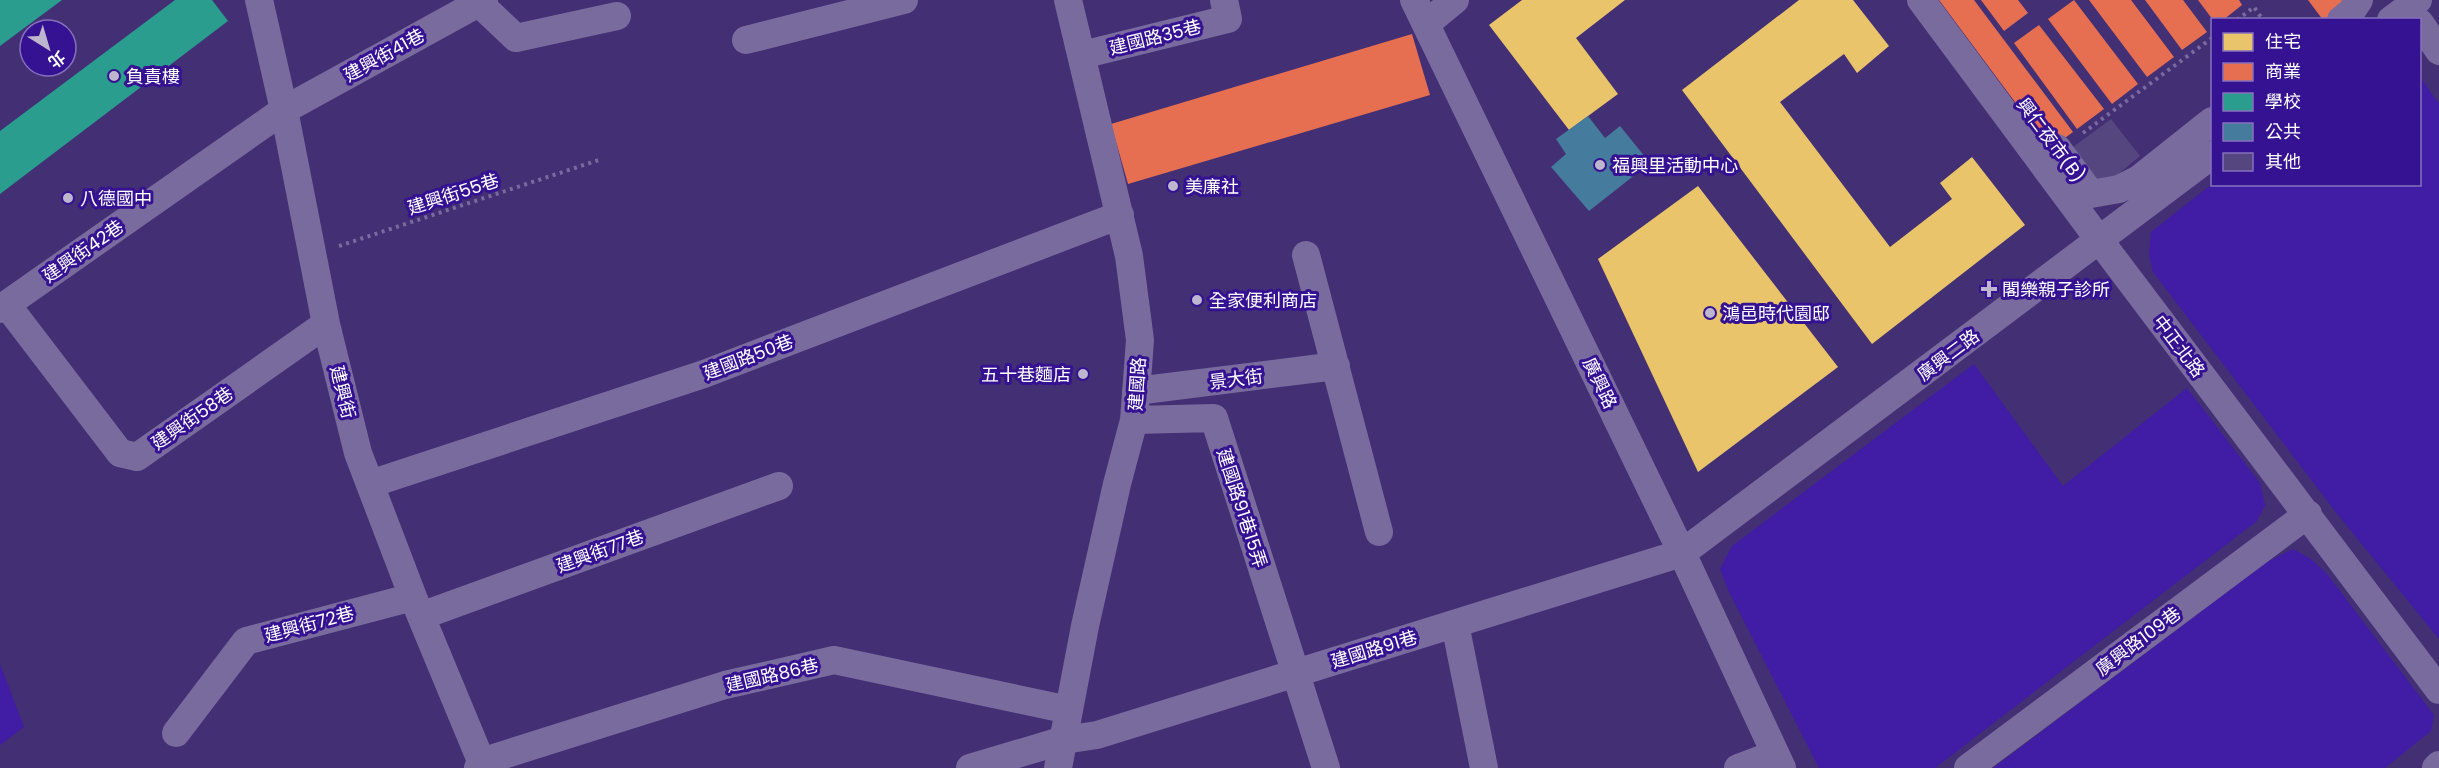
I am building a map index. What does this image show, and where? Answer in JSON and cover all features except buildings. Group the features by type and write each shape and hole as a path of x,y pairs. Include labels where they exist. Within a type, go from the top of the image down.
{"street":[{"name":"建興街","path":"259,0 284,110 326,324 358,453 481,766"},
{"path":"746,40 904,0"},
{"name":"建國路","path":"1058,768 1117,484 1134,420 1140,340 1129,256 1068,0"},
{"path":"1420,12 1455,0"},
{"name":"中正北路","path":"1921,0 2439,690"},
{"name":"興仁夜市(B)","path":"1945,0 2091,194 2119,189 2139,178 2211,122"},
{"path":"2344,18 2359,0"},
{"name":"建興街41巷","path":"284,110 482,1"},
{"path":"482,1 516,38 617,16"},
{"name":"建國路35巷","path":"1082,55 1226,10"},
{"name":"廣興路","path":"1420,12 1682,553 1779,761"},
{"path":"2421,28 2439,51"},
{"name":"建興街42巷","path":"3,307 284,110"},
{"name":"廣興二路","path":"1682,553 2211,156"},
{"name":"建國路50巷","path":"370,484 704,374 1120,215"},
{"path":"1306,255 1379,532"},
{"name":"建興街58巷","path":"3,307 120,453 137,457 326,324"},
{"name":"景大街","path":"1136,391 1336,366"},
{"name":"建國路91巷15弄","path":"1134,420 1214,418 1296,674"},
{"name":"建興街77巷","path":"417,606 778,486"},
{"name":"廣興路109巷","path":"1968,768 2308,514"},
{"name":"建國路91巷","path":"970,768 1064,740 1097,735 1682,553"},
{"name":"建興街72巷","path":"176,733 246,640 417,606"},
{"path":"1455,624 1484,768"},
{"name":"建國路86巷","path":"481,766 725,685 834,660 1069,710"},
{"path":"1296,674 1326,768"},
{"path":"1738,768 1779,761"}],"path":[{"path":"2240,18 2254,7 2262,18"},
{"path":"2059,151 2211,39"},
{"name":"建興街55巷","path":"313,255 602,159"}],"shaded area":[{"path":"2421,78 2439,104 2439,639 2338,515 2153,272 2149,254 2151,232 2211,185 2421,186"},
{"path":"1974,364 2063,486 2187,388 2260,483 2265,505 2257,521 1935,768 1819,768 1729,592 1720,569 1732,546"},
{"path":"2293,549 2311,559 2327,574 2434,715 2431,731 2385,768 1993,768 2267,562"},
{"path":"0,664 24,727 0,745"}],"place":[{"name":"負責樓","path":"114,76"},
{"name":"福興里活動中心","path":"1600,165"},
{"name":"美廉社","path":"1173,186"},
{"name":"八德國中","path":"68,198"},
{"name":"閣樂親子診所","path":"1989,289"},
{"name":"全家便利商店","path":"1197,300"},
{"name":"鴻邑時代園邸","path":"1710,313"},
{"name":"五十巷麵店","path":"1083,374"}]}
